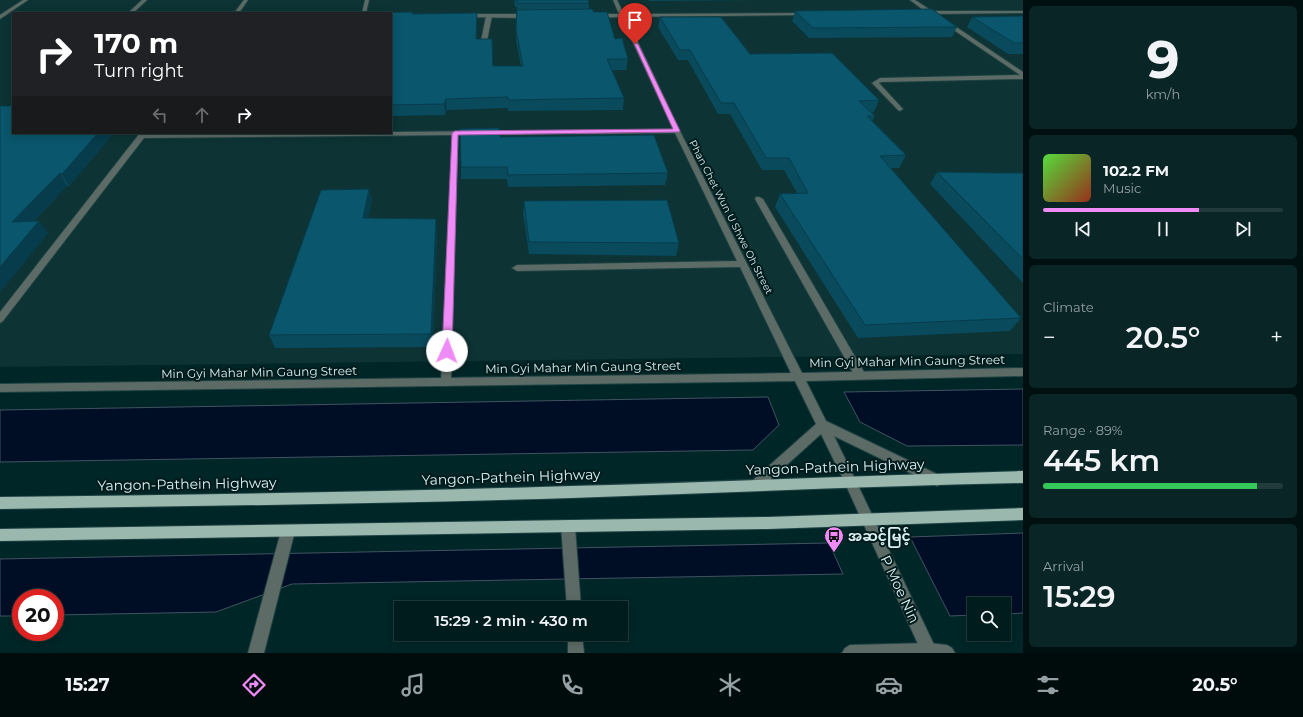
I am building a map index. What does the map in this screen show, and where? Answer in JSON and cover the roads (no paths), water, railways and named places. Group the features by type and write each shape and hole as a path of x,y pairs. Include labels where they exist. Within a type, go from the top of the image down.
{"main road":[{"name":"Yangon-Pathein Highway","path":"0,503 297,499 756,486 850,481 1023,477"},
{"path":"0,535 286,536 568,530 1023,514"}],"street":[{"path":"0,17 26,0"},
{"path":"131,12 145,0"},
{"path":"237,12 246,0"},
{"path":"364,12 367,0"},
{"name":"Phan Chet Wun U Shwe Oh Street","path":"615,0 677,131 823,425"},
{"path":"912,0 1023,76"},
{"path":"915,14 1023,12"},
{"path":"590,16 812,14"},
{"path":"461,16 536,16"},
{"path":"483,46 489,16"},
{"path":"0,17 12,17"},
{"path":"900,109 875,83 880,80 1023,76"},
{"path":"392,133 677,131"},
{"path":"446,382 455,133"},
{"path":"0,319 142,134"},
{"path":"758,199 860,375"},
{"path":"517,268 744,264"},
{"name":"Min Gyi Mahar Min Gaung Street","path":"0,388 799,377 1023,372"},
{"path":"756,486 823,425 937,480"},
{"name":"P Moe Nin","path":"823,425 930,652"},
{"path":"568,530 573,601"},
{"path":"256,653 286,536"},
{"path":"576,641 576,653"},
{"path":"850,653 947,653"}],"place":[{"name":"အဆင့်မြင့်","path":"834,553"}]}
